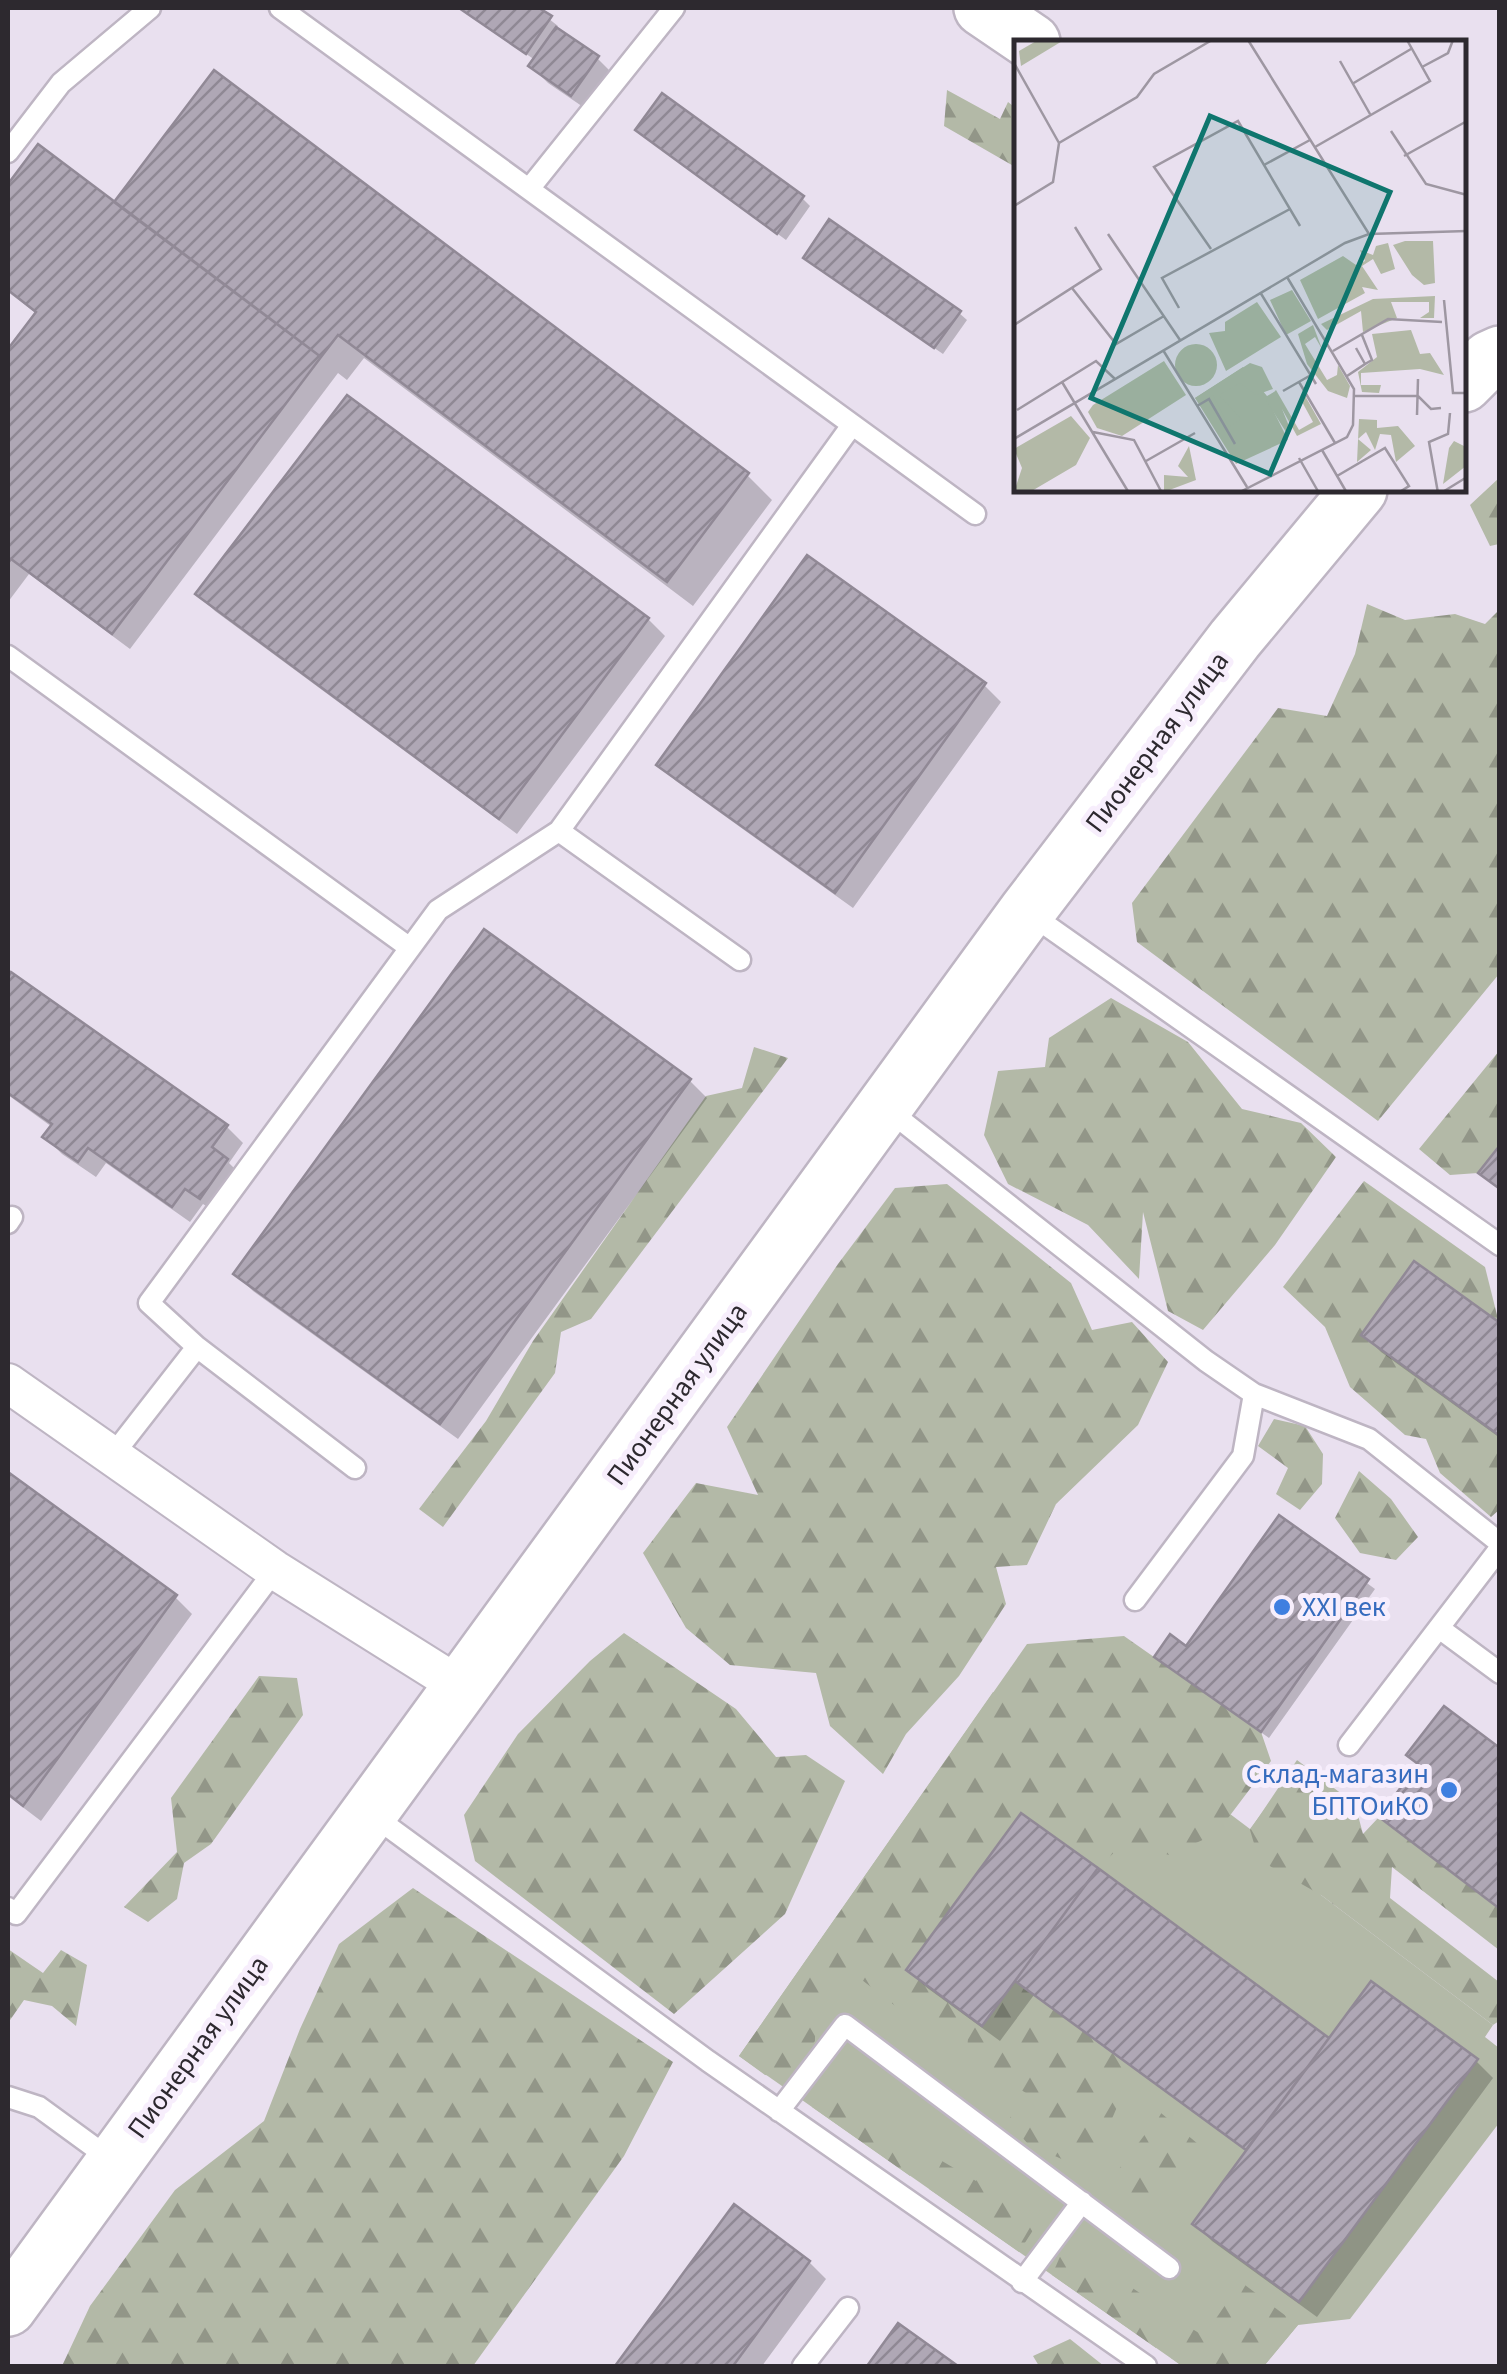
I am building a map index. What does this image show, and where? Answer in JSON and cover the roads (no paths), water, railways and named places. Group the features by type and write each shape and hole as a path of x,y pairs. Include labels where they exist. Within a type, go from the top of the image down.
{"main road":[{"path":"982,8 1029,40"},
{"name":"Пионерная улица","path":"8,2308 1027,912 1235,639 1357,492"}],"street":[{"path":"8,1383 275,1570 463,1688"}],"lane":[{"path":"8,152 61,83 150,8"},
{"path":"280,8 975,514"},
{"path":"529,189 674,8"},
{"path":"355,1468 198,1347 148,1303 438,910 559,831 852,425"},
{"path":"8,656 410,948"},
{"path":"559,831 740,960"},
{"path":"1027,912 1500,1246"},
{"path":"885,1108 1206,1361 1254,1394 1370,1439 1500,1546 1349,1745"},
{"path":"112,1456 198,1347"},
{"path":"1134,1600 1243,1456 1254,1394"},
{"path":"8,1908 16,1914 275,1570"},
{"path":"1439,1628 1500,1674"},
{"path":"370,1813 779,2111 1146,2366"},
{"path":"779,2111 845,2025 1169,2268"},
{"path":"8,2097 39,2107 114,2162"},
{"path":"1022,2282 1082,2202"},
{"path":"803,2366 848,2308"}],"place":[{"name":"XXI век","path":"1282,1607"},
{"name":"Склад-магазин БПТОиКО","path":"1449,1790"}]}
